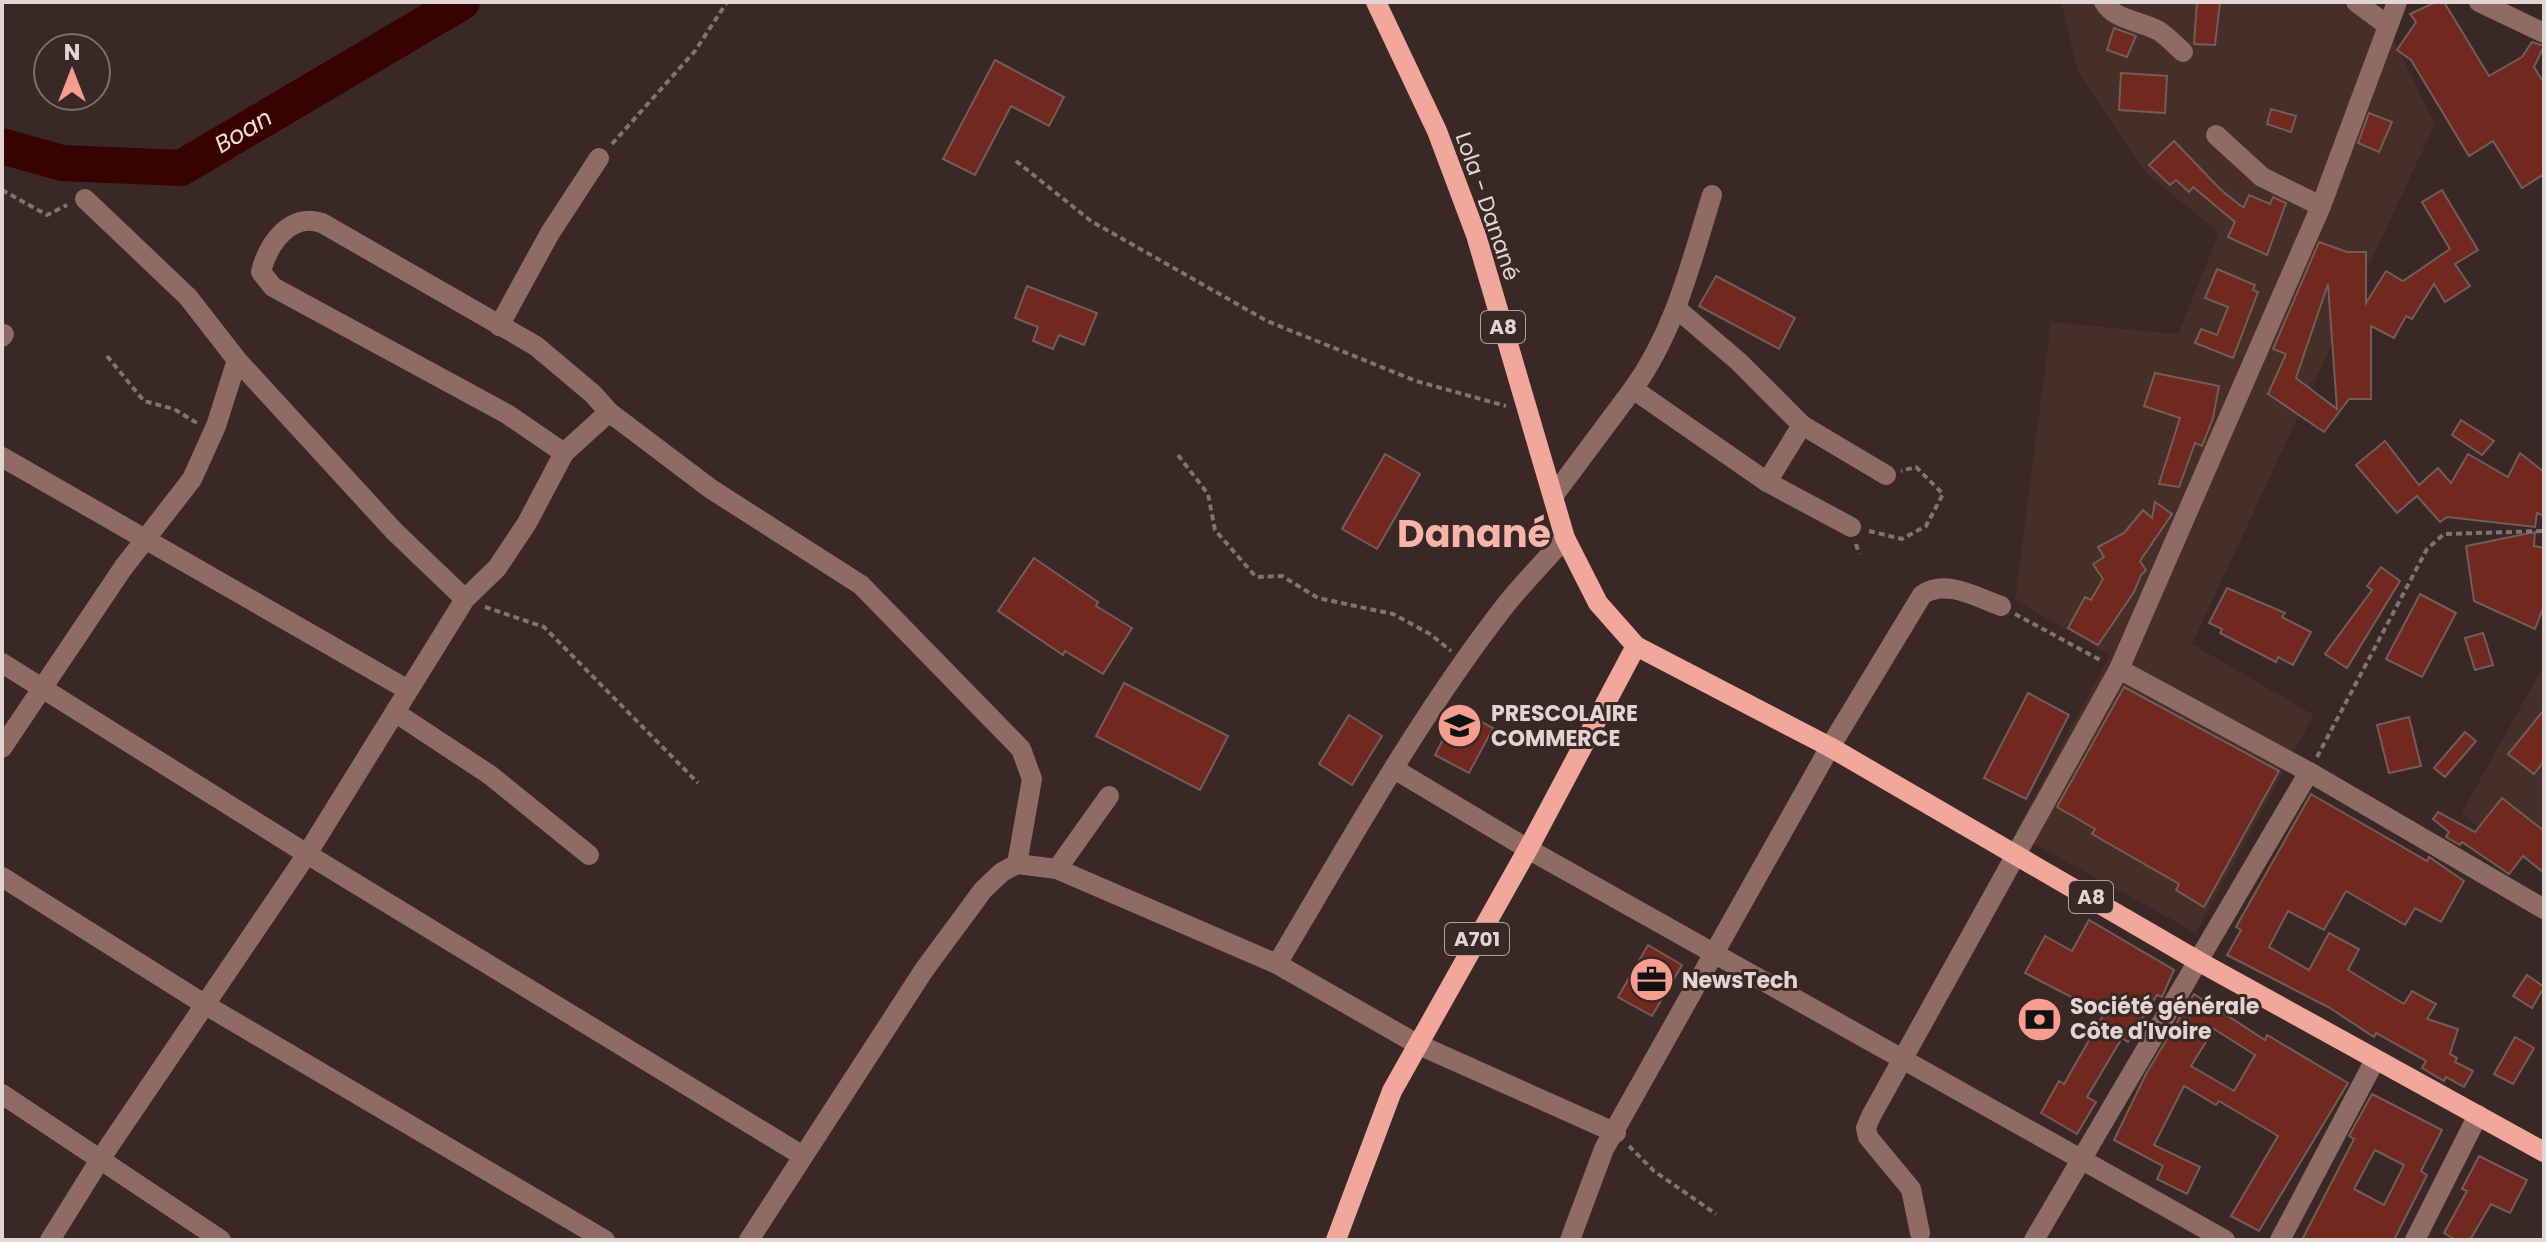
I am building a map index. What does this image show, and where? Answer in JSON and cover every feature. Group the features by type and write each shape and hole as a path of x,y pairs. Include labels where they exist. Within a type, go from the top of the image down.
{"main road":[{"name":"Lola - Danané","path":"1376,2 1443,146 1476,235 1565,538 1598,603 1636,646"},
{"name":"A8","path":"1636,646 1830,747 2198,961 2544,1152"},
{"name":"A701","path":"1336,1240 1368,1149 1417,1044 1528,849 1636,646"}],"street":[{"path":"2104,2 2108,8 2129,20 2156,29 2183,52"},
{"path":"2356,2 2387,25"},
{"path":"1920,1233 1911,1189 1866,1132 1871,1116 2119,669 2321,206 2397,2"},
{"path":"2479,2 2544,33"},
{"path":"2216,135 2262,177 2321,206"},
{"path":"499,326 550,233 599,158"},
{"path":"1554,495 1647,370 1677,309 1712,195"},
{"path":"85,199 188,297 237,360 394,531 465,599"},
{"path":"564,453 507,414 273,287 261,272 270,248 288,227 312,220 536,346 593,394 609,412 711,489 861,585 1021,749 1032,779 1017,864"},
{"path":"1677,309 1738,361 1802,425 1886,475"},
{"path":"2,748 40,687 192,479 213,432 237,360"},
{"path":"1633,389 1767,482 1851,527"},
{"path":"50,1240 101,1158 307,854 465,599 497,568 527,523 564,453 609,412"},
{"path":"1767,482 1802,425"},
{"path":"2,457 408,690"},
{"path":"1277,964 1394,769 1465,662 1505,605 1565,538"},
{"path":"1570,1240 1604,1149 1616,1133 1830,747 1922,595 1937,588 1958,590 2001,606"},
{"path":"2,663 307,854 803,1156"},
{"path":"2119,669 2309,772 2544,909"},
{"path":"396,713 490,775 589,855"},
{"path":"1394,769 1528,849 2080,1158 2200,1232 2225,1240"},
{"path":"2034,1240 2309,772"},
{"path":"1057,869 1109,796"},
{"path":"749,1240 961,919 993,881 1017,864 1057,869 1277,964 1417,1044 1616,1133"},
{"path":"2,877 204,1004 605,1240"},
{"path":"2280,1240 2375,1060"},
{"path":"2,1094 221,1240"},
{"path":"2415,1240 2478,1115"}],"path":[{"path":"599,158 695,51 727,2"},
{"path":"1016,161 1091,221 1267,321 1416,381 1528,412"},
{"path":"2,190 47,215 85,199"},
{"path":"107,356 144,401 174,409 213,432"},
{"path":"1178,455 1208,494 1215,530 1256,577 1282,576 1318,598 1393,614 1430,634 1465,662"},
{"path":"1851,527 1902,539 1926,526 1943,494 1916,467 1886,475"},
{"path":"2309,772 2427,549 2444,534 2544,531"},
{"path":"465,599 544,627 698,783"},
{"path":"2001,606 2119,669"},
{"path":"1616,1133 1654,1171 1716,1214"}],"shaded area":[{"path":"2061,2 2369,2 2377,6 2435,124 2192,644 2314,715 2196,933 2015,833 2110,655 2015,600 2051,322 2178,334 2219,233 2145,172 2078,72"},
{"path":"2544,665 2544,872 2461,814"}],"building":[{"path":"2197,2 2220,2 2215,45 2194,44"},
{"path":"2436,2 2444,2 2489,76 2522,57 2532,42 2544,46 2534,67 2544,83 2544,174 2522,188 2493,141 2469,156 2411,60 2397,50 2416,22 2410,14"},
{"path":"2114,28 2136,36 2127,57 2107,50"},
{"path":"995,60 1064,97 1049,126 1011,106 975,175 943,159"},
{"path":"2121,73 2167,76 2165,113 2119,110"},
{"path":"2271,109 2296,116 2291,132 2267,124"},
{"path":"2369,113 2392,122 2379,152 2358,143"},
{"path":"2174,141 2220,189 2241,206 2244,207 2249,195 2270,204 2273,197 2286,203 2267,255 2228,237 2235,222 2193,187 2189,192 2176,180 2170,185 2149,165"},
{"path":"2442,190 2478,250 2455,264 2470,286 2445,302 2434,284 2412,319 2406,316 2394,338 2371,326 2371,399 2349,399 2324,432 2268,394 2286,354 2273,349 2319,242 2347,252 2366,252 2366,303 2386,271 2403,281 2450,249 2422,202","holes":["2328,284 2337,409 2296,378"]},
{"path":"2217,269 2255,285 2253,290 2258,292 2233,358 2195,343 2201,329 2217,335 2228,307 2205,298"},
{"path":"1716,276 1795,318 1779,349 1699,306"},
{"path":"1027,286 1097,313 1084,345 1059,335 1053,349 1033,341 1038,327 1015,318"},
{"path":"2155,373 2219,386 2213,418 2202,446 2195,443 2179,487 2159,484 2180,418 2144,406"},
{"path":"2461,420 2494,441 2482,455 2452,435"},
{"path":"2385,441 2419,485 2438,468 2451,483 2468,454 2508,477 2520,453 2544,472 2544,516 2537,513 2535,527 2447,517 2440,522 2417,496 2397,513 2356,465"},
{"path":"1385,454 1420,474 1377,549 1342,529"},
{"path":"2155,502 2172,514 2140,561 2146,570 2134,592 2098,645 2068,628 2085,597 2091,600 2103,579 2093,564 2104,557 2098,547 2124,533 2143,510 2152,518"},
{"path":"2535,532 2534,546 2544,548 2544,606 2535,629 2474,601 2466,546"},
{"path":"1034,558 1098,602 1096,606 1132,628 1103,674 1065,651 1063,655 998,611"},
{"path":"2381,567 2400,581 2347,668 2325,654 2372,590 2367,586"},
{"path":"2227,588 2285,613 2282,617 2311,632 2293,665 2278,657 2276,662 2220,633 2222,629 2209,623"},
{"path":"2420,594 2456,613 2422,677 2386,659"},
{"path":"2483,633 2493,665 2475,670 2465,638"},
{"path":"1124,683 1228,736 1200,790 1096,736"},
{"path":"2124,687 2279,771 2204,907 2176,890 2179,884 2092,834 2095,829 2057,807"},
{"path":"2028,693 2069,715 2026,799 1984,778"},
{"path":"1458,710 1493,728 1469,773 1435,755"},
{"path":"2544,710 2544,761 2534,774 2508,754"},
{"path":"1349,715 1382,736 1352,785 1319,764"},
{"path":"2409,717 2421,766 2389,773 2377,725"},
{"path":"2465,732 2476,741 2445,777 2434,768"},
{"path":"2311,794 2427,861 2429,857 2464,881 2441,922 2415,908 2405,925 2346,891 2324,930 2288,911 2269,947 2309,970 2329,933 2359,949 2348,970 2404,1004 2412,991 2436,1004 2427,1019 2458,1029 2450,1054 2457,1058 2455,1062 2473,1071 2464,1087 2446,1077 2444,1081 2422,1068 2426,1061 2376,1033 2374,1037 2330,1008 2227,955 2241,930 2236,927"},
{"path":"2502,798 2544,831 2544,873 2523,856 2509,874 2462,842 2460,845 2446,837 2449,832 2433,819 2438,812 2475,832"},
{"path":"2089,920 2174,970 2162,997 2157,995 2128,1042 2122,1038 2087,1097 2096,1102 2077,1134 2041,1113 2059,1081 2064,1084 2104,1014 2025,973 2045,936 2072,951"},
{"path":"1648,945 1682,965 1652,1016 1618,997"},
{"path":"2527,975 2544,987 2532,1008 2513,996"},
{"path":"2194,994 2265,1040 2267,1035 2348,1083 2259,1231 2231,1216 2278,1136 2219,1101 2216,1105 2184,1086 2154,1145 2200,1167 2187,1194 2157,1179 2163,1166 2114,1140 2146,1074","holes":["2214,1029 2255,1055 2234,1091 2191,1066"]},
{"path":"2515,1037 2534,1048 2513,1084 2494,1074"},
{"path":"2372,1094 2442,1130 2421,1171 2427,1175 2394,1240 2302,1240 2354,1139 2349,1136","holes":["2375,1150 2404,1165 2384,1205 2354,1189"]},
{"path":"2479,1156 2527,1180 2510,1213 2491,1204 2470,1240 2456,1240 2444,1233 2467,1191 2462,1189"}],"waterway":[{"name":"Boan","path":"2,146 62,163 181,168 462,2"}],"place":[{"name":"PRESCOLAIRE COMMERCE","path":"1460,726"},
{"name":"NewsTech","path":"1651,980"},
{"name":"Société générale Côte d'Ivoire","path":"2039,1019"}],"district":[{"name":"Danané","path":"1474,534"}]}
